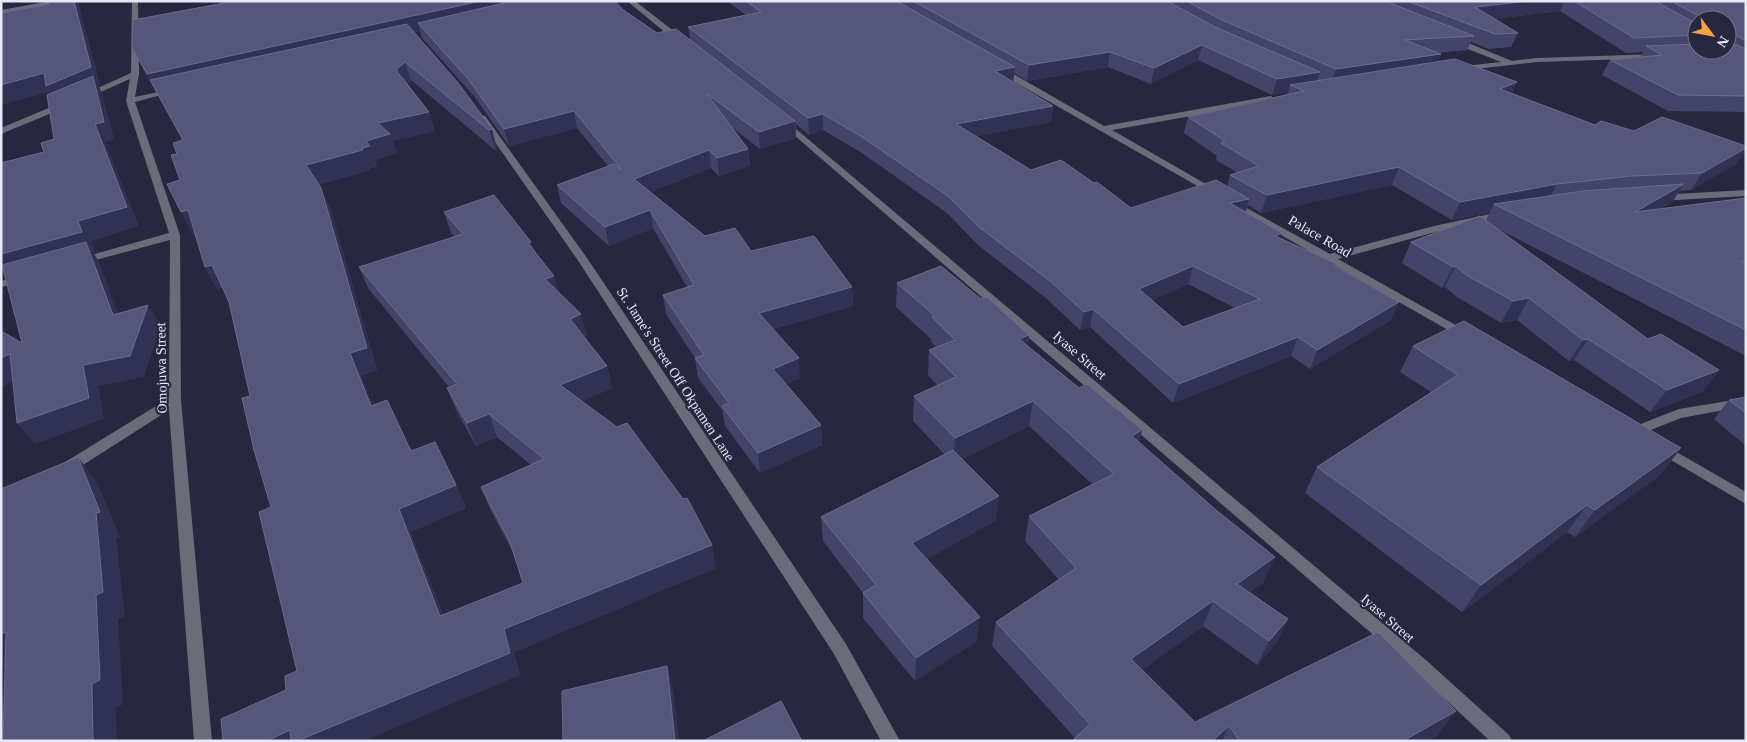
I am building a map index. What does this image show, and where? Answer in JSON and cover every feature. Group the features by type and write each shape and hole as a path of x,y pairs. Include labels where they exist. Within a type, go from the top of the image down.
{"street":[{"path":"1,12 65,1"},
{"name":"Omojuwa Street","path":"135,1 135,74 130,100 175,235 175,400 202,741"},
{"path":"630,1 691,49"},
{"path":"1447,38 1512,62"},
{"path":"1446,71 1512,62 1664,56"},
{"name":"Palace Road","path":"992,66 1473,340"},
{"path":"1,131 135,74"},
{"path":"130,100 178,90"},
{"path":"1103,129 1283,97"},
{"name":"St. Jame's Street Off Okpamen Lane","path":"474,107 582,258 835,641 891,741"},
{"name":"Iyase Street","path":"774,114 1413,660 1503,741"},
{"path":"1647,199 1746,193"},
{"path":"1329,258 1404,235 1469,220 1514,213"},
{"path":"74,263 175,235"},
{"path":"1,284 29,276"},
{"path":"59,473 175,400"},
{"path":"1746,402 1679,414 1629,429 1746,499"}],"building":[{"path":"50,1 74,1 91,67 46,86 44,73 1,85 1,13 49,4"},
{"path":"235,1 481,1 147,74 132,48 133,20"},
{"path":"513,1 615,1 622,9 657,33 676,29 795,121 759,132 706,93 748,149 717,158 709,150 634,179 705,236 735,228 751,251 814,236 852,287 759,313 799,358 773,369 821,425 758,453 722,406 729,403 695,358 704,355 663,295 694,285 650,210 605,227 557,185 614,164 622,170 574,111 504,129 469,80 418,23"},
{"path":"746,1 896,1 1015,67 995,71 1053,106 956,124 1031,170 1061,160 1094,183 1097,182 1131,208 1216,180 1249,199 1230,203 1282,233 1275,236 1337,264 1334,266 1399,302 1317,350 1298,337 1179,384 1093,309 1084,312 1050,281 979,227 948,196 862,137 823,114 808,118 688,27 761,12","holes":["1193,266 1260,299 1183,327 1139,289"]},
{"path":"913,1 1167,1 1215,27 1320,72 1277,79 1202,45 1154,68 1110,52 1029,65"},
{"path":"1186,1 1385,1 1474,36 1404,40 1441,54 1336,69 1222,20"},
{"path":"1407,1 1529,1 1475,7 1518,33 1495,34"},
{"path":"1574,1 1655,1 1687,19 1687,35 1634,38"},
{"path":"1671,1 1746,1 1746,41 1737,36 1737,10 1688,10"},
{"path":"407,24 459,84 492,129 489,130 405,62 396,70 429,112 378,123 390,134 366,141 370,146 362,148 363,150 306,165 321,188 367,348 350,353 371,406 387,400 411,451 435,442 456,485 399,509 440,616 523,583 510,542 481,487 544,459 489,414 467,423 447,388 457,384 359,267 463,234 444,212 494,195 531,242 528,243 554,276 545,279 581,314 570,319 607,366 560,385 617,427 627,423 683,499 687,498 712,545 504,629 510,653 297,741 291,741 290,730 267,741 223,741 221,719 286,690 285,676 297,671 259,512 271,507 254,450 242,398 250,396 229,302 212,265 205,267 188,210 181,212 167,184 180,180 171,155 177,154 173,143 183,140 150,80"},
{"path":"1687,44 1687,60 1737,60 1737,45 1746,49 1746,96 1678,95 1610,60 1662,55 1646,46"},
{"path":"1455,59 1517,82 1500,89 1595,125 1601,121 1634,131 1662,117 1746,146 1746,148 1702,173 1632,176 1557,184 1460,202 1399,167 1267,195 1230,175 1259,166 1221,143 1225,141 1188,117 1304,91 1290,85"},
{"path":"93,76 104,122 95,124 127,207 78,221 82,232 1,254 1,163 44,152 41,143 54,139 47,95"},
{"path":"1684,184 1635,212 1746,198 1746,260 1741,262 1746,264 1746,330 1494,204 1583,191"},
{"path":"1480,216 1648,339 1661,334 1719,370 1667,390 1588,339 1583,340 1529,298 1513,301 1411,242"},
{"path":"86,242 113,315 148,305 130,356 83,365 89,398 17,423 10,354 1,358 1,331 22,343 2,265"},
{"path":"941,266 981,299 987,297 1029,335 1019,339 1079,388 1087,384 1142,430 1132,436 1216,510 1275,557 1237,584 1288,619 1269,641 1213,601 1131,659 1195,722 1378,632 1456,711 1403,741 1240,741 1229,726 1212,741 1072,741 1090,724 996,622 1076,568 1029,516 1114,474 1033,401 955,438 914,396 956,377 929,350 955,340 932,317 935,316 897,283"},
{"path":"1464,321 1681,448 1595,510 1587,505 1481,585 1317,467 1458,375 1413,346"},
{"path":"1746,397 1746,413 1729,400"},
{"path":"953,450 999,496 912,543 980,617 916,658 863,593 876,585 821,517"},
{"path":"78,457 100,512 96,513 103,592 96,595 100,680 92,684 93,741 2,741 6,632 1,634 1,489"},
{"path":"667,666 675,741 563,741 562,691"},
{"path":"781,701 802,741 703,741"}]}
